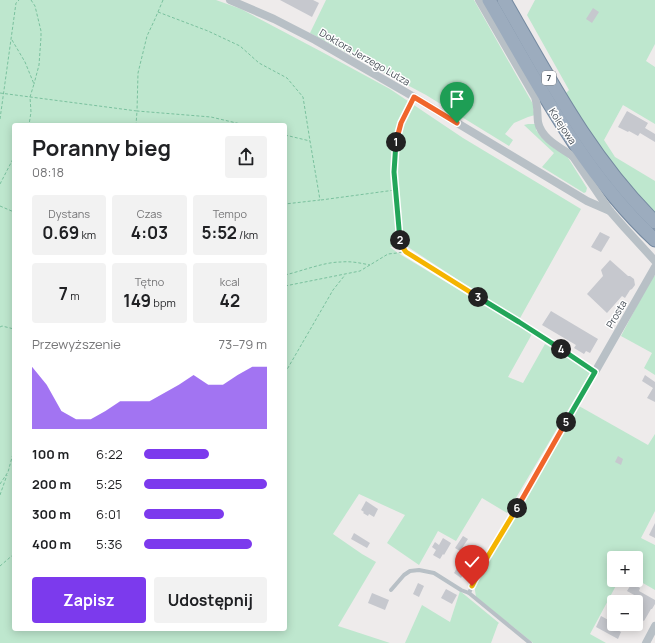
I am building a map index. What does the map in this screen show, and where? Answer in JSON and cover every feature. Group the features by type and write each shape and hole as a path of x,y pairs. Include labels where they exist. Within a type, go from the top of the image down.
{"highway":[{"name":"Kolejowa","path":"489,0 538,94 596,174 655,240"},
{"name":"Kolejowa","path":"504,0 561,99 589,143 625,190 655,222"},
{"path":"538,94 546,115 572,155"}],"street":[{"name":"Doktora Jerzego Lutza","path":"230,0 274,19 315,40 414,97 587,202 610,211"},
{"path":"479,0 538,94"},
{"name":"Kolejowa","path":"572,155 610,211 655,261"},
{"name":"Prosta","path":"595,372 655,267"},
{"path":"646,643 655,626"}],"lane":[{"path":"469,593 476,577 595,372 481,299"},
{"path":"391,590 404,575 410,571 419,570 434,573 461,590 469,593 530,643"}],"path":[{"path":"0,119 16,3 19,0"},
{"path":"29,123 31,112 30,97 39,65 41,37 35,6 31,0"},
{"path":"136,123 138,73 147,36 163,0"},
{"path":"158,12 208,31 240,46 259,63 287,78 303,97 320,200"},
{"path":"11,39 25,62 34,84"},
{"path":"0,93 137,111 211,117 236,123"},
{"path":"414,97 401,123 395,151 394,172 401,245 406,252 481,299"},
{"path":"287,135 310,141"},
{"path":"0,184 12,161"},
{"path":"287,204 396,190"},
{"path":"0,206 12,211"},
{"path":"287,286 360,271 388,254 406,252"},
{"path":"287,274 326,264 340,262 358,262 370,265"},
{"path":"287,369 332,290 345,275"},
{"path":"0,327 2,326 12,328"},
{"path":"0,495 12,457"},
{"path":"0,484 8,472"},
{"path":"0,566 12,556"}],"green space":[{"path":"0,0 216,0 241,9 390,89 463,138 581,209 519,320 405,245 390,247 532,334 508,377 523,383 545,344 590,373 507,513 482,498 456,541 438,531 419,565 387,543 405,515 359,494 333,534 376,562 338,626 390,643 0,643"},
{"path":"326,0 474,0 533,104 535,115 514,123 505,134 513,140 509,146 426,95 310,33"},
{"path":"535,0 655,0 655,44 646,61 655,67 655,124 623,105 604,140 615,157 655,181 655,215 645,205 591,137 564,95 569,90 527,15"},
{"path":"536,124 536,130 542,138 555,149 565,153 587,188 586,192 584,193 542,167 554,153 524,125"},
{"path":"653,275 655,276 655,375 644,368 652,353 621,336"},
{"path":"579,406 648,445 655,434 655,511 641,538 655,545 655,590 643,583 643,551 607,551 607,587 615,587 611,595 607,595 607,602 590,634 606,643 533,643 476,597 474,584"},
{"path":"460,591 499,623 491,643 405,643 422,605 450,622"}],"building":[{"path":"280,0 313,0 319,3 312,17"},
{"path":"593,8 599,12 592,23 586,19"},
{"path":"627,111 648,123 645,128 655,134 655,142 640,133 638,136 618,127"},
{"path":"600,232 610,237 601,252 591,247"},
{"path":"610,260 628,276 634,279 635,285 625,298 622,296 607,313 587,294 603,276 601,270"},
{"path":"551,311 598,339 590,353 586,351 584,354 574,348 576,345 542,325"},
{"path":"645,375 655,382 655,402 647,398 653,388 642,381"},
{"path":"618,456 623,459 621,465 615,462"},
{"path":"366,501 378,509 374,517 369,514 368,516 361,510"},
{"path":"655,523 655,538 649,535"},
{"path":"354,533 370,543 367,548 351,539"},
{"path":"463,536 468,539 460,551 455,548"},
{"path":"443,538 451,543 440,559 433,555 436,550 432,547 435,542 439,545"},
{"path":"460,563 468,568 461,578 454,573"},
{"path":"418,583 424,586 419,597 413,594"},
{"path":"630,587 638,587 640,588 639,591 655,600 655,604 644,621 643,595 634,595 627,591"},
{"path":"446,589 457,595 452,604 441,598"},
{"path":"372,593 389,600 385,610 368,603"},
{"path":"601,616 607,619 607,631 621,632 618,639 596,627"}],"route":[{"path":"457,123 414,97 401,123 395,151 394,172 401,245 406,252 560,348 595,372 482,566 472,586"}]}
